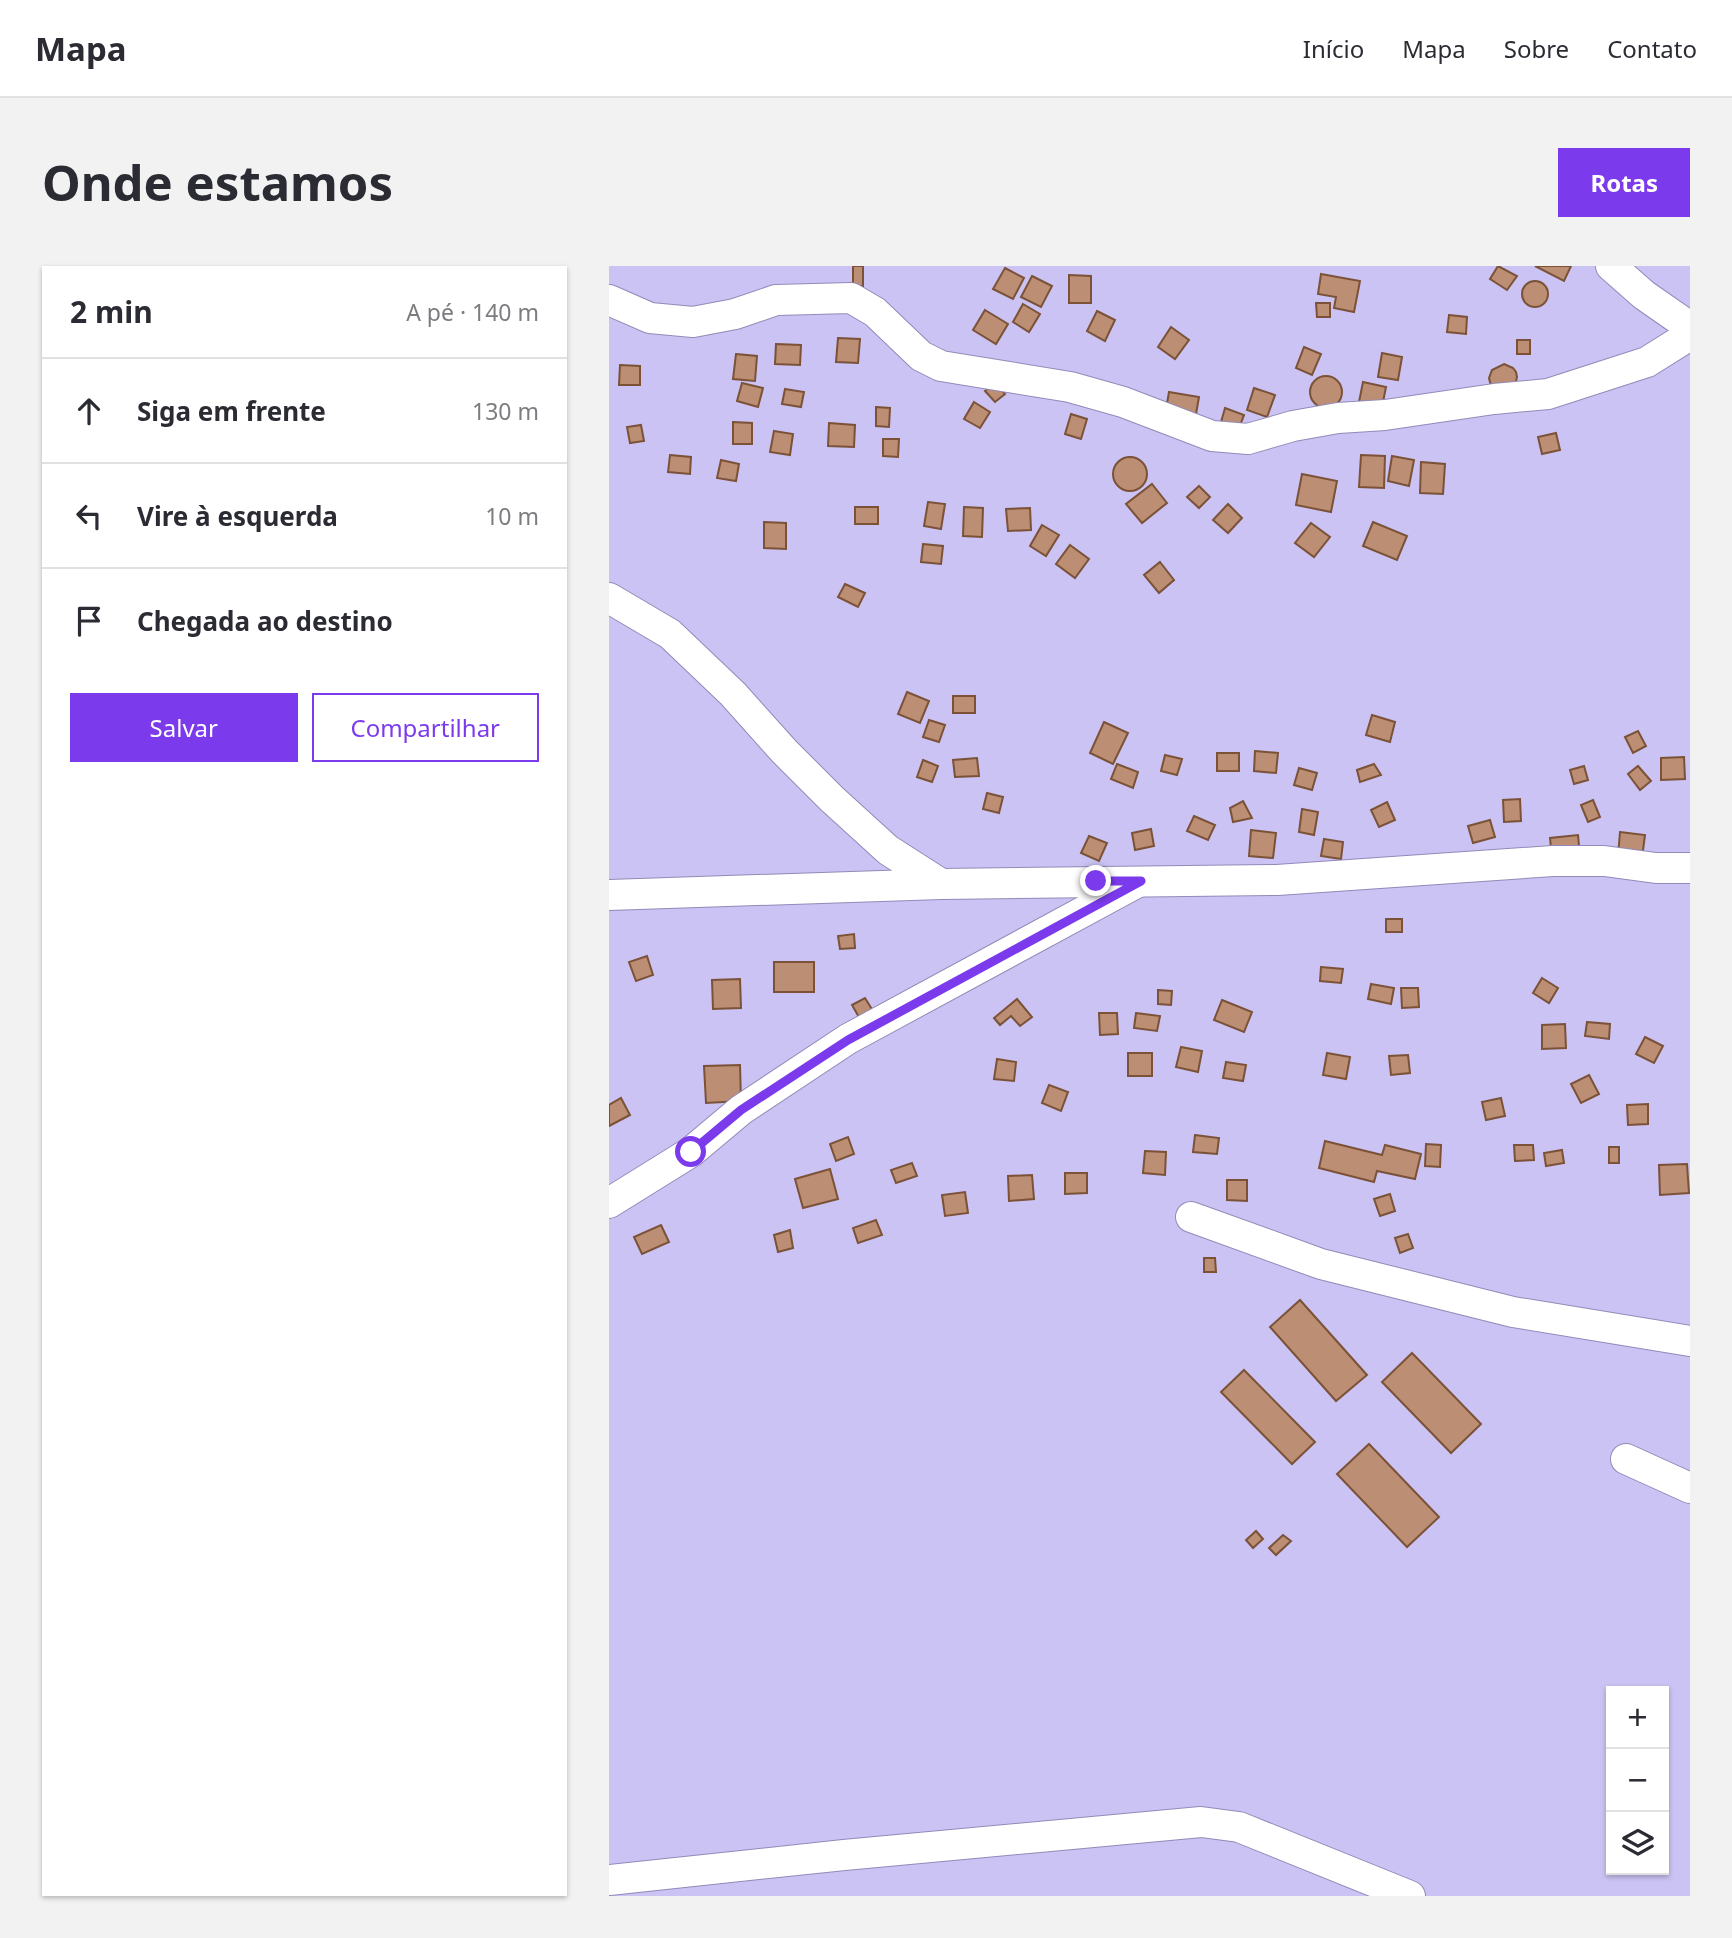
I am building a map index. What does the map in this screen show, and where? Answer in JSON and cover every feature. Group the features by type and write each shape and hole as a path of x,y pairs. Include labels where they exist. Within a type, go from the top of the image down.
{"street":[{"path":"1611,266 1644,295 1690,327"},
{"path":"609,300 650,318 693,322 735,314 776,300 851,298 875,312 922,356 941,366 1070,387 1123,402 1212,436 1248,439 1293,426 1338,418 1385,415 1548,394 1647,362 1690,334"},
{"path":"609,598 670,634 733,694 832,799 888,850 941,884"},
{"path":"609,895 941,884 1277,880 1553,861 1604,861 1656,868 1690,868"},
{"path":"609,1203 691,1152 741,1110 848,1040 1141,881"},
{"path":"1191,1217 1321,1264 1500,1309 1690,1341"},
{"path":"1626,1459 1690,1488"},
{"path":"609,1881 857,1854 1201,1822 1239,1827 1410,1896"}],"building":[{"path":"853,266 863,266 863,286 853,286"},
{"path":"1498,266 1517,276 1507,290 1490,279"},
{"path":"1535,266 1571,266 1564,281"},
{"path":"1005,268 1024,278 1013,299 993,289"},
{"path":"1321,274 1360,281 1354,312 1334,308 1336,297 1318,294"},
{"path":"1069,275 1091,276 1091,303 1069,303"},
{"path":"1032,276 1052,286 1041,307 1021,297"},
{"path":"1535,281 1544,285 1548,294 1544,303 1535,307 1526,303 1522,294 1526,285"},
{"path":"1316,303 1330,303 1330,317 1317,317"},
{"path":"1023,304 1040,314 1029,332 1013,322"},
{"path":"985,310 1008,324 996,344 973,330"},
{"path":"1097,311 1115,320 1105,341 1087,331"},
{"path":"1449,315 1467,317 1466,334 1447,332"},
{"path":"1171,327 1189,340 1175,359 1158,347"},
{"path":"838,338 860,339 858,363 836,362"},
{"path":"1517,340 1530,340 1530,354 1517,354"},
{"path":"776,344 801,345 800,365 775,364"},
{"path":"1304,347 1321,354 1312,375 1296,368"},
{"path":"1382,353 1402,357 1398,380 1378,377"},
{"path":"736,354 757,356 755,381 733,379"},
{"path":"1504,364 1516,372 1515,386 1491,386 1489,378 1492,370"},
{"path":"620,365 640,366 640,385 619,385"},
{"path":"1326,376 1337,381 1342,392 1337,403 1326,408 1315,403 1310,392 1315,381"},
{"path":"995,382 1005,394 995,402 985,391"},
{"path":"1363,382 1386,387 1381,412 1358,407"},
{"path":"742,383 763,388 758,407 737,401"},
{"path":"1254,388 1275,395 1267,417 1247,410"},
{"path":"785,389 804,392 801,407 782,404"},
{"path":"1169,392 1199,397 1195,420 1165,415"},
{"path":"974,402 990,412 980,428 964,419"},
{"path":"876,407 890,408 889,427 876,426"},
{"path":"1225,408 1244,415 1239,428 1221,422"},
{"path":"1071,414 1087,419 1081,439 1065,434"},
{"path":"733,422 752,423 752,444 733,444"},
{"path":"829,423 855,425 854,447 828,446"},
{"path":"641,425 644,441 630,443 627,427"},
{"path":"774,431 793,434 790,455 770,452"},
{"path":"1556,433 1560,450 1542,454 1538,437"},
{"path":"883,439 899,439 898,457 883,456"},
{"path":"670,455 691,457 690,474 668,472"},
{"path":"1361,455 1385,456 1384,488 1359,487"},
{"path":"1392,456 1414,460 1409,486 1388,481"},
{"path":"1130,457 1142,462 1147,474 1142,486 1130,491 1118,486 1113,474 1118,462"},
{"path":"721,460 739,464 736,481 717,478"},
{"path":"1421,462 1445,464 1443,494 1420,493"},
{"path":"1302,474 1337,481 1331,512 1296,505"},
{"path":"1152,484 1167,503 1142,523 1126,504"},
{"path":"1199,486 1210,497 1199,508 1187,497"},
{"path":"928,502 945,504 941,529 924,526"},
{"path":"1228,504 1242,518 1228,533 1213,520"},
{"path":"855,507 878,507 878,524 855,524"},
{"path":"964,507 983,508 982,537 963,536"},
{"path":"1030,508 1031,530 1008,531 1006,509"},
{"path":"764,522 786,523 786,549 764,548"},
{"path":"1373,522 1407,536 1397,560 1363,546"},
{"path":"1311,523 1330,537 1314,557 1295,543"},
{"path":"1042,525 1059,535 1046,556 1030,546"},
{"path":"923,544 943,546 941,564 921,562"},
{"path":"1070,545 1089,559 1075,578 1056,564"},
{"path":"1160,562 1174,580 1159,593 1144,575"},
{"path":"845,584 865,593 858,607 838,597"},
{"path":"907,692 929,701 920,723 898,714"},
{"path":"953,696 975,696 975,713 953,713"},
{"path":"1372,715 1395,722 1390,742 1366,735"},
{"path":"929,720 945,725 939,742 923,737"},
{"path":"1104,722 1128,733 1113,764 1090,753"},
{"path":"1638,731 1646,746 1633,753 1625,737"},
{"path":"1255,751 1278,753 1276,773 1254,771"},
{"path":"1217,753 1239,753 1239,771 1217,771"},
{"path":"1165,755 1182,759 1177,775 1161,771"},
{"path":"1684,757 1685,779 1661,780 1661,758"},
{"path":"977,758 979,776 955,777 953,760"},
{"path":"923,760 938,766 932,782 917,777"},
{"path":"1117,764 1138,772 1133,788 1111,779"},
{"path":"1374,764 1381,775 1360,782 1357,770"},
{"path":"1584,766 1588,780 1574,784 1570,770"},
{"path":"1638,766 1651,781 1640,790 1628,774"},
{"path":"1299,768 1317,773 1312,790 1294,785"},
{"path":"987,793 1003,797 999,813 983,809"},
{"path":"1520,799 1521,821 1504,822 1503,800"},
{"path":"1593,800 1600,817 1588,822 1581,805"},
{"path":"1243,801 1252,818 1233,822 1230,808"},
{"path":"1387,802 1395,820 1379,827 1371,810"},
{"path":"1302,809 1318,812 1314,835 1299,832"},
{"path":"1194,816 1215,825 1208,840 1187,831"},
{"path":"1490,820 1495,837 1473,843 1468,826"},
{"path":"1151,829 1154,846 1135,850 1132,833"},
{"path":"1251,830 1276,833 1273,858 1249,856"},
{"path":"1620,832 1645,835 1642,858 1618,856"},
{"path":"1578,835 1580,856 1552,859 1550,838"},
{"path":"1089,836 1107,843 1099,861 1081,853"},
{"path":"1324,839 1343,842 1341,859 1321,856"},
{"path":"1386,919 1402,919 1402,932 1386,932"},
{"path":"854,934 855,948 840,949 838,936"},
{"path":"647,956 653,975 636,981 629,962"},
{"path":"774,962 814,962 814,992 774,992"},
{"path":"1321,967 1343,969 1341,983 1320,981"},
{"path":"1542,978 1558,988 1549,1003 1533,993"},
{"path":"740,979 741,1008 713,1009 712,980"},
{"path":"1371,984 1394,988 1391,1004 1368,999"},
{"path":"1401,988 1418,988 1419,1007 1402,1008"},
{"path":"1158,990 1172,991 1171,1005 1158,1004"},
{"path":"865,998 873,1011 860,1019 852,1005"},
{"path":"1017,999 1032,1017 1020,1026 1011,1016 1000,1025 994,1018"},
{"path":"1222,1000 1252,1012 1244,1032 1214,1020"},
{"path":"1099,1013 1117,1013 1118,1034 1100,1035"},
{"path":"1136,1013 1160,1016 1157,1031 1134,1028"},
{"path":"1587,1022 1610,1024 1609,1039 1585,1036"},
{"path":"1565,1024 1566,1048 1542,1049 1542,1025"},
{"path":"1645,1037 1663,1046 1654,1063 1636,1054"},
{"path":"1181,1047 1202,1051 1198,1072 1176,1067"},
{"path":"1128,1053 1152,1053 1152,1076 1128,1076"},
{"path":"1327,1053 1350,1057 1346,1079 1323,1075"},
{"path":"1408,1055 1410,1073 1391,1075 1389,1056"},
{"path":"997,1059 1016,1062 1014,1081 994,1079"},
{"path":"1226,1062 1246,1065 1243,1081 1223,1078"},
{"path":"740,1065 741,1101 706,1103 704,1066"},
{"path":"1589,1075 1599,1094 1581,1103 1571,1084"},
{"path":"1049,1085 1068,1092 1061,1111 1042,1103"},
{"path":"621,1098 630,1115 609,1126 609,1105"},
{"path":"1501,1098 1505,1116 1486,1120 1482,1102"},
{"path":"1648,1104 1648,1124 1628,1125 1627,1105"},
{"path":"1195,1135 1219,1138 1217,1154 1193,1152"},
{"path":"848,1137 854,1154 836,1161 830,1144"},
{"path":"1325,1141 1382,1155 1385,1145 1421,1154 1415,1179 1377,1171 1374,1182 1319,1168"},
{"path":"1426,1144 1441,1145 1440,1167 1425,1166"},
{"path":"1514,1145 1533,1145 1534,1160 1515,1161"},
{"path":"1609,1147 1619,1147 1619,1163 1609,1163"},
{"path":"1562,1150 1564,1163 1546,1166 1544,1153"},
{"path":"1145,1151 1166,1152 1165,1175 1143,1173"},
{"path":"912,1163 917,1176 896,1183 891,1170"},
{"path":"1687,1164 1689,1193 1660,1195 1659,1165"},
{"path":"830,1169 838,1199 803,1208 795,1179"},
{"path":"1065,1173 1087,1173 1087,1193 1065,1194"},
{"path":"1032,1175 1034,1199 1009,1201 1008,1176"},
{"path":"1227,1180 1247,1180 1247,1201 1227,1200"},
{"path":"965,1192 968,1213 945,1216 942,1195"},
{"path":"1390,1194 1395,1211 1380,1216 1374,1199"},
{"path":"876,1220 882,1235 858,1243 853,1228"},
{"path":"661,1225 669,1242 642,1254 634,1237"},
{"path":"790,1230 793,1248 778,1252 774,1235"},
{"path":"1408,1234 1413,1248 1400,1253 1395,1238"},
{"path":"1204,1258 1215,1258 1216,1272 1204,1272"},
{"path":"1300,1300 1367,1375 1336,1401 1270,1327"},
{"path":"1412,1353 1481,1424 1451,1453 1382,1382"},
{"path":"1244,1370 1315,1442 1292,1464 1221,1392"},
{"path":"1369,1444 1439,1517 1407,1547 1337,1474"},
{"path":"1256,1531 1263,1539 1253,1548 1246,1540"},
{"path":"1283,1535 1291,1541 1276,1555 1269,1548"}],"route":[{"path":"691,1152 741,1110 848,1040 1141,881 1096,881"}]}
